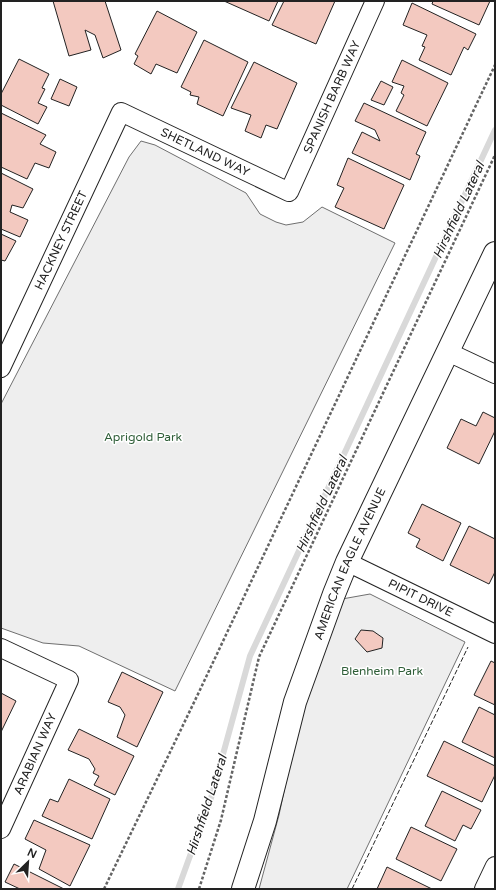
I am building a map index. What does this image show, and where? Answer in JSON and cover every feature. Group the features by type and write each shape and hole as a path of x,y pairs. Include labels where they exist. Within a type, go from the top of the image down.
{"street":[{"name":"SPANISH BARB WAY","path":"289,192 375,1"},
{"name":"SHETLAND WAY","path":"121,112 289,192"},
{"name":"HACKNEY STREET","path":"1,368 121,112"},
{"name":"AMERICAN EAGLE AVENUE","path":"243,889 265,821 295,702 334,594 347,562 495,253"},
{"path":"448,352 495,374"},
{"name":"PIPIT DRIVE","path":"347,562 495,634"},
{"name":"ARABIAN WAY","path":"1,648 69,680 1,829"},
{"path":"489,887 495,866"}],"path":[{"path":"104,889 199,692 495,65"},
{"path":"199,889 221,820 259,657 495,156"}],"green space":[{"name":"Aprigold Park","path":"141,141 155,145 246,193 260,214 276,222 286,225 303,222 322,207 395,243 175,691 79,646 43,643 1,628 1,404 129,157"},
{"name":"Blenheim Park","path":"370,594 465,642 347,889 259,889 279,815 297,730 323,647 342,599"}],"building":[{"path":"53,1 105,1 121,50 103,58 95,35 85,30 91,50 69,56"},
{"path":"224,1 278,1 269,21"},
{"path":"284,1 335,1 316,44 272,25"},
{"path":"433,1 490,1 479,25 432,4"},
{"path":"412,3 476,34 468,50 464,47 451,75 419,60 425,47 422,46 427,35 403,25"},
{"path":"157,11 197,32 177,73 156,64 151,74 134,64 138,56 135,54"},
{"path":"204,40 248,62 223,116 197,104 199,97 190,95 191,92 181,87"},
{"path":"19,59 49,74 42,88 45,89 38,103 47,107 38,124 1,105 1,94"},
{"path":"402,60 448,83 427,126 396,111 404,95 401,93 404,86 392,82"},
{"path":"254,62 297,83 277,129 266,125 261,138 245,131 251,115 231,108"},
{"path":"60,79 77,87 69,106 51,99"},
{"path":"381,81 393,87 384,105 371,100"},
{"path":"364,103 426,132 416,154 420,156 410,180 352,153 362,132 380,141 375,130 355,121"},
{"path":"1,113 46,135 40,144 56,152 49,168 35,163 27,179 1,167"},
{"path":"348,158 404,185 384,229 335,207 344,188 337,185"},
{"path":"1,173 33,189 23,208 12,205 10,212 28,220 20,237 1,229"},
{"path":"1,234 16,241 5,261 1,260"},
{"path":"483,412 495,418 495,431 479,464 447,448 461,419 476,426"},
{"path":"422,504 461,523 443,561 416,547 420,539 408,533"},
{"path":"469,526 495,539 495,572 489,584 450,565"},
{"path":"361,630 373,631 383,638 382,648 367,652 355,639"},
{"path":"491,661 495,663 495,705 474,695"},
{"path":"122,672 163,692 137,747 117,737 125,715 120,707 108,702"},
{"path":"1,693 16,701 1,732"},
{"path":"479,707 495,715 495,758 462,742"},
{"path":"79,729 134,756 115,795 94,785 99,776 93,773 95,769 89,759 68,750"},
{"path":"444,741 495,766 495,775 482,802 427,776"},
{"path":"69,779 110,799 92,839 42,816 50,799 58,802"},
{"path":"442,791 481,810 471,829 463,825 455,841 425,826"},
{"path":"34,820 90,845 70,886 39,869 46,850 25,839"},
{"path":"411,827 457,849 441,881 396,859"},
{"path":"14,864 64,889 20,889 5,882"},
{"path":"387,867 432,889 377,889"}],"waterway":[{"name":"Hirshfield Lateral","path":"178,889 211,798 250,656 495,130"}],"fence":[{"path":"352,889 468,647"}]}
